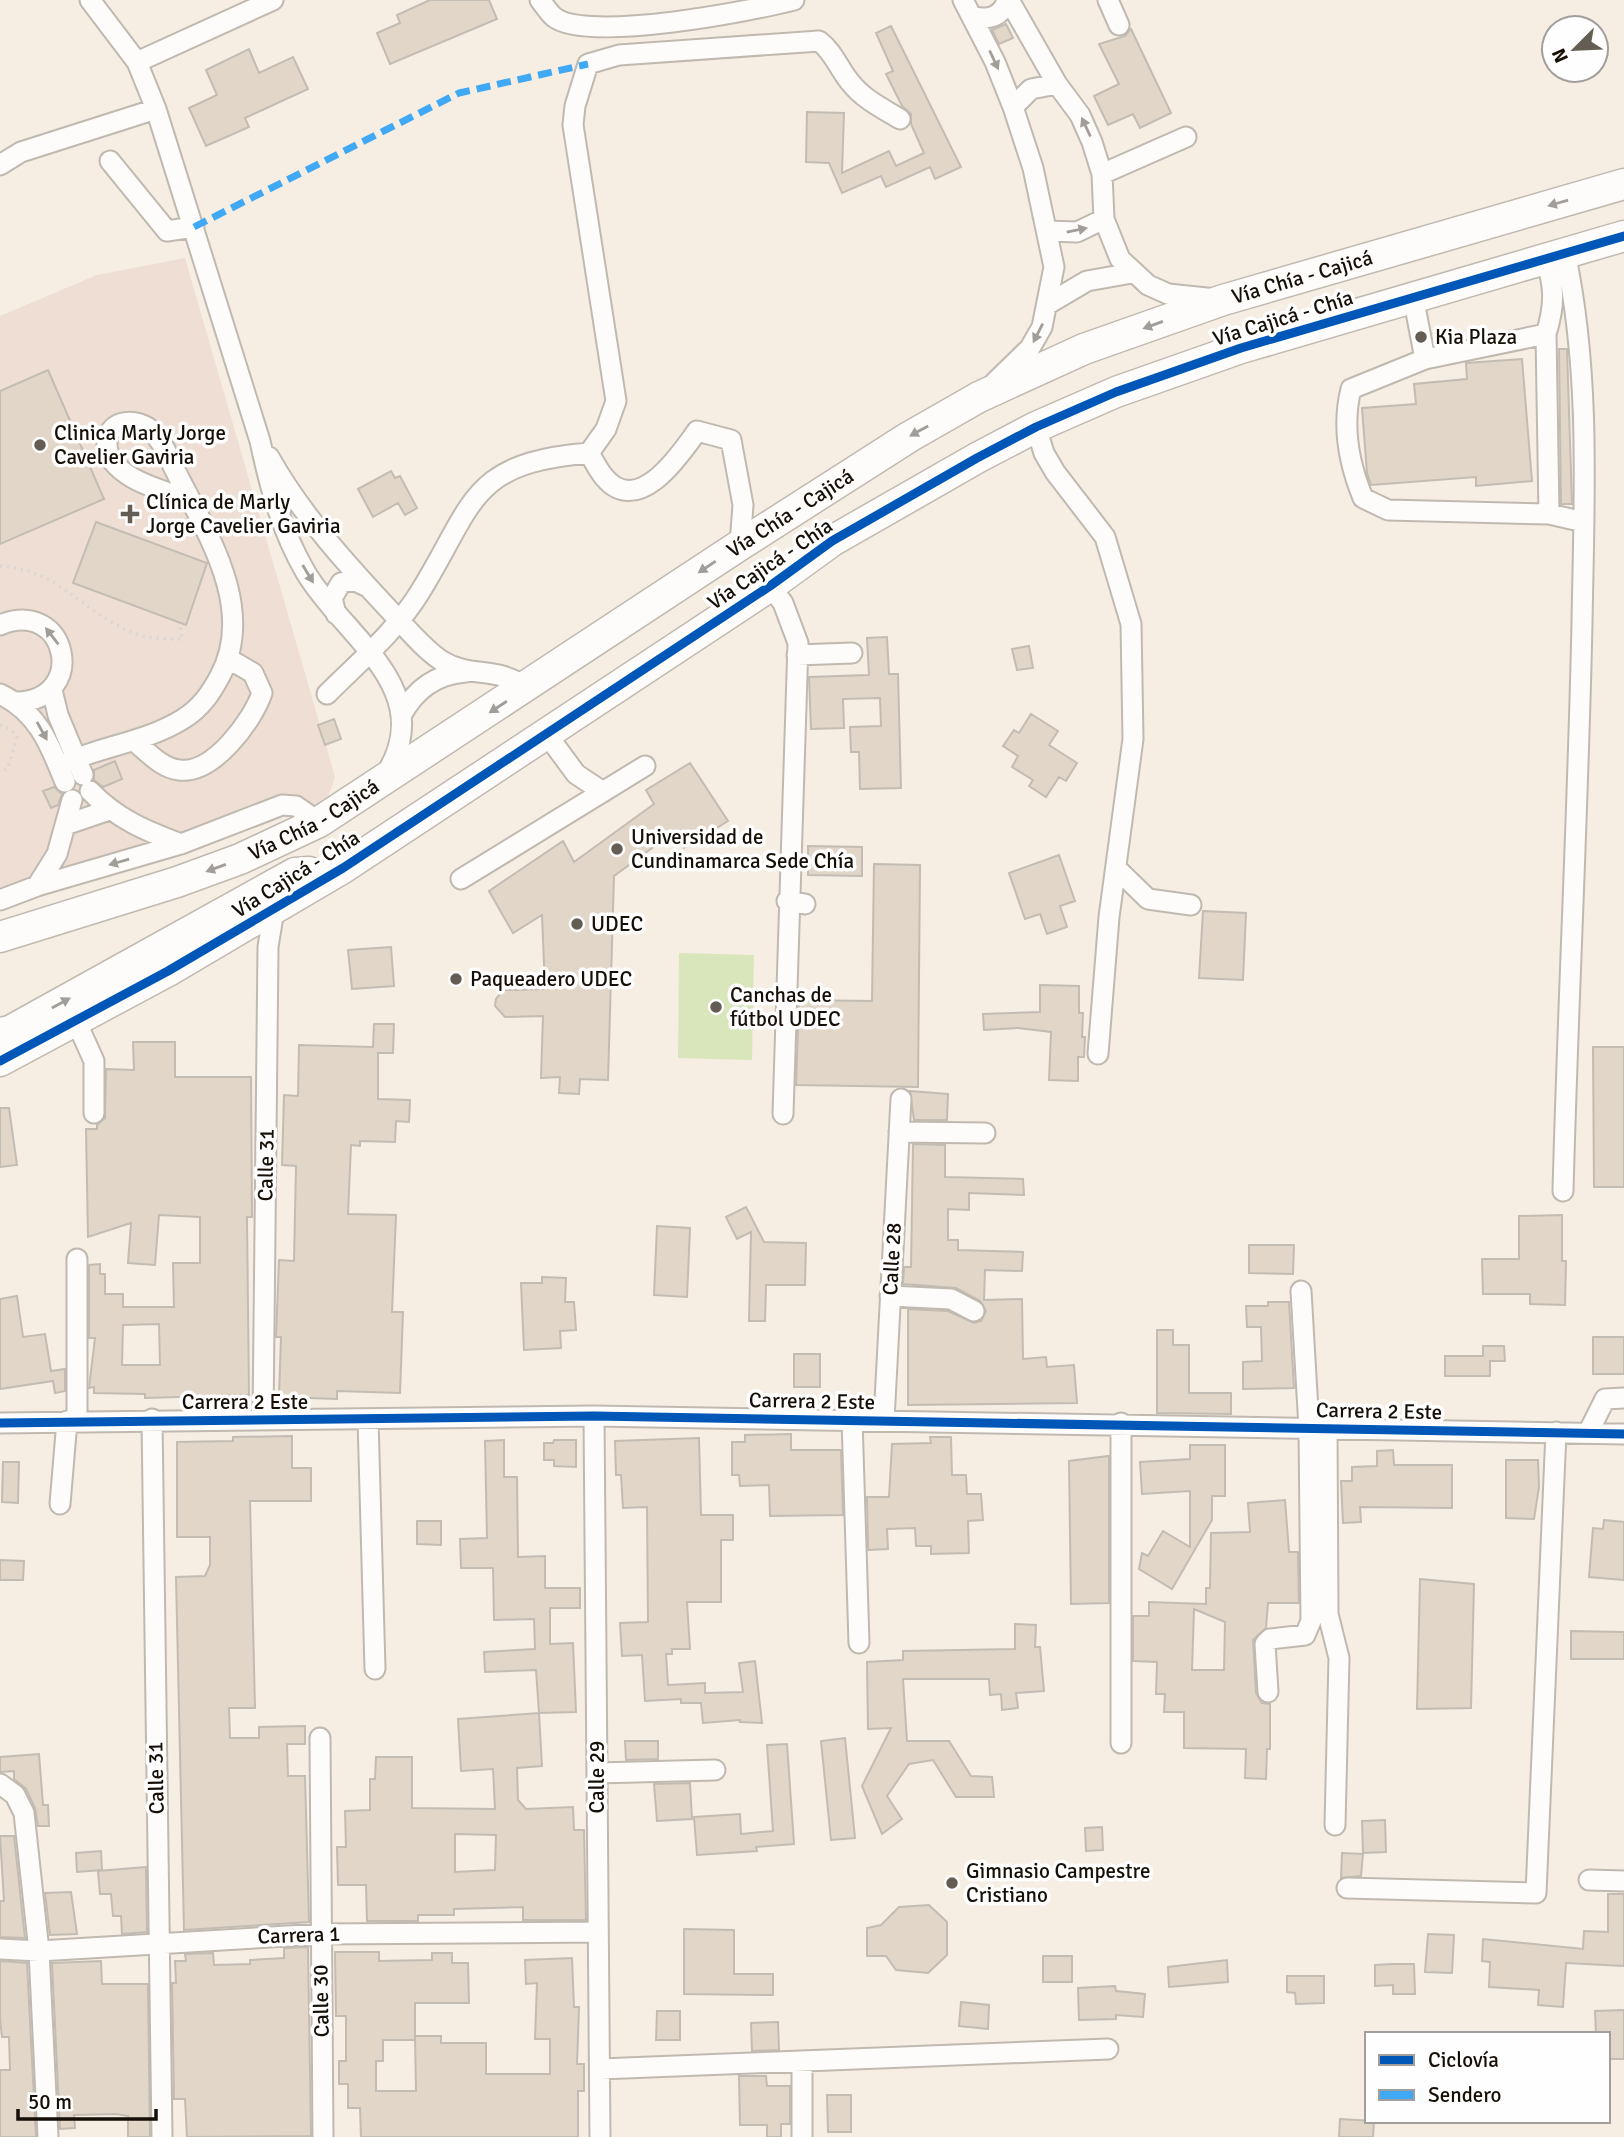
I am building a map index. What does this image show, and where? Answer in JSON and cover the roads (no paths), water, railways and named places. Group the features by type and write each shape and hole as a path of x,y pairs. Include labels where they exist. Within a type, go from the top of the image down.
{"highway":[{"name":"Vía Chía - Cajicá","path":"0,936 240,859 319,822 909,436 979,397 1084,349 1223,300 1624,184"},
{"name":"Vía Cajicá - Chía","path":"0,1061 274,910 343,868 545,732 770,586 832,541 1036,427 1173,369 1413,296 1624,236"},
{"path":"0,1033 33,1018 295,873 343,868"},
{"path":"0,956 51,937 79,912"}],"street":[{"path":"90,0 137,62 156,109 260,442 269,484 283,526 307,573 337,615 383,666 395,687 401,716 398,751 382,781"},
{"path":"137,62 273,0"},
{"path":"540,0 555,18 591,26 667,23 794,0"},
{"path":"967,8 996,16 1008,0 1057,84 1080,115 1093,142 1102,174 1104,219 1120,259 1132,273 1148,285 1168,294 1223,300"},
{"path":"1108,0 1119,25"},
{"path":"967,8 1013,107 1032,168 1054,267 1042,327 1030,348 979,397"},
{"path":"327,694 399,620 420,593 474,498 489,484 524,464 554,456 589,453 606,429 616,401 573,125 575,106 588,64 619,55 819,41 826,46 849,82 866,99 900,119"},
{"path":"1013,107 1031,89 1057,84"},
{"path":"0,165 21,152 156,109"},
{"path":"1102,174 1186,137"},
{"path":"110,161 167,231 194,227"},
{"path":"1047,231 1077,232 1104,219"},
{"path":"1549,514 1546,334 1554,307 1555,256"},
{"path":"1555,256 1573,295 1585,449 1563,1191"},
{"path":"1048,304 1087,281 1132,273"},
{"path":"1413,296 1425,359"},
{"path":"1546,334 1425,359 1351,389 1346,407 1351,469 1363,499 1388,510 1549,514 1584,523"},
{"path":"74,779 134,741 182,720 200,707 229,659 235,618 229,588 189,499 162,442 149,429 131,422 117,424 109,432 107,444 111,456 130,477 189,499"},
{"path":"1036,427 1044,453 1055,472 1105,537 1131,624 1133,739 1116,868 1098,1054"},
{"path":"589,453 605,479 620,489 640,489 668,471 697,431 731,440 743,505 740,545"},
{"path":"260,442 305,511 369,587 436,657 466,672"},
{"path":"283,526 305,511"},
{"path":"337,615 332,598 341,583 353,580 369,587"},
{"path":"770,586 794,629 797,654 796,902 783,1114"},
{"path":"0,625 15,620 30,620 44,626 55,636 62,650 63,666 52,690 36,700 8,698"},
{"path":"797,654 852,653"},
{"path":"134,741 157,761 179,771 189,771 226,749 247,722 262,693 253,673 229,659"},
{"path":"401,716 412,698 427,684 446,675 466,672 500,673 527,688"},
{"path":"37,886 57,854 74,779 52,690"},
{"path":"8,698 38,723 74,779 109,810 139,829 181,844"},
{"path":"545,732 576,774 603,792"},
{"path":"461,879 645,766"},
{"path":"0,901 37,886 181,844 282,805 296,806 319,822"},
{"path":"65,825 109,810"},
{"path":"1116,868 1148,899 1191,905"},
{"name":"Calle 31","path":"263,1420 268,947 274,910"},
{"path":"76,1021 94,1061 94,1113"},
{"name":"Calle 28","path":"884,1420 901,1099"},
{"path":"899,1132 985,1133"},
{"path":"60,1504 72,1421 77,1259"},
{"path":"1301,1291 1318,1428 1328,1614 1339,1658 1335,1825"},
{"path":"890,1296 951,1299 974,1311"},
{"path":"1588,1433 1605,1399 1624,1398"},
{"name":"Carrera 2 Este","path":"0,1423 152,1419 594,1416 1121,1423 1624,1434"},
{"name":"Calle 29","path":"594,1416 600,2137"},
{"name":"Calle 31","path":"152,1419 162,2137"},
{"path":"368,1419 374,1669"},
{"path":"852,1419 859,1643"},
{"path":"1121,1423 1121,1743"},
{"path":"1268,1692 1265,1644 1270,1639 1305,1635 1311,1621 1318,1428"},
{"path":"1347,1888 1536,1893 1556,1433"},
{"name":"Calle 30","path":"320,1738 323,2137"},
{"path":"597,1773 715,1770"},
{"path":"0,1784 15,1795 24,1813 39,1951 48,2137"},
{"path":"1588,1880 1624,1881"},
{"name":"Carrera 1","path":"0,1949 39,1951 158,1941 320,1934 598,1932"},
{"path":"600,2069 1108,2049"},
{"path":"802,2061 802,2137"}],"place":[{"name":"Kia Plaza","path":"1421,337"},
{"name":"Clinica Marly Jorge Cavelier Gaviria","path":"40,445"},
{"name":"Clínica de Marly Jorge Cavelier Gaviria","path":"130,514"},
{"name":"Universidad de Cundinamarca Sede Chía","path":"617,849"},
{"name":"UDEC","path":"577,924"},
{"name":"Paqueadero UDEC","path":"456,979"},
{"name":"Canchas de fútbol UDEC","path":"716,1007"},
{"name":"Gimnasio Campestre Cristiano","path":"952,1883"}]}
